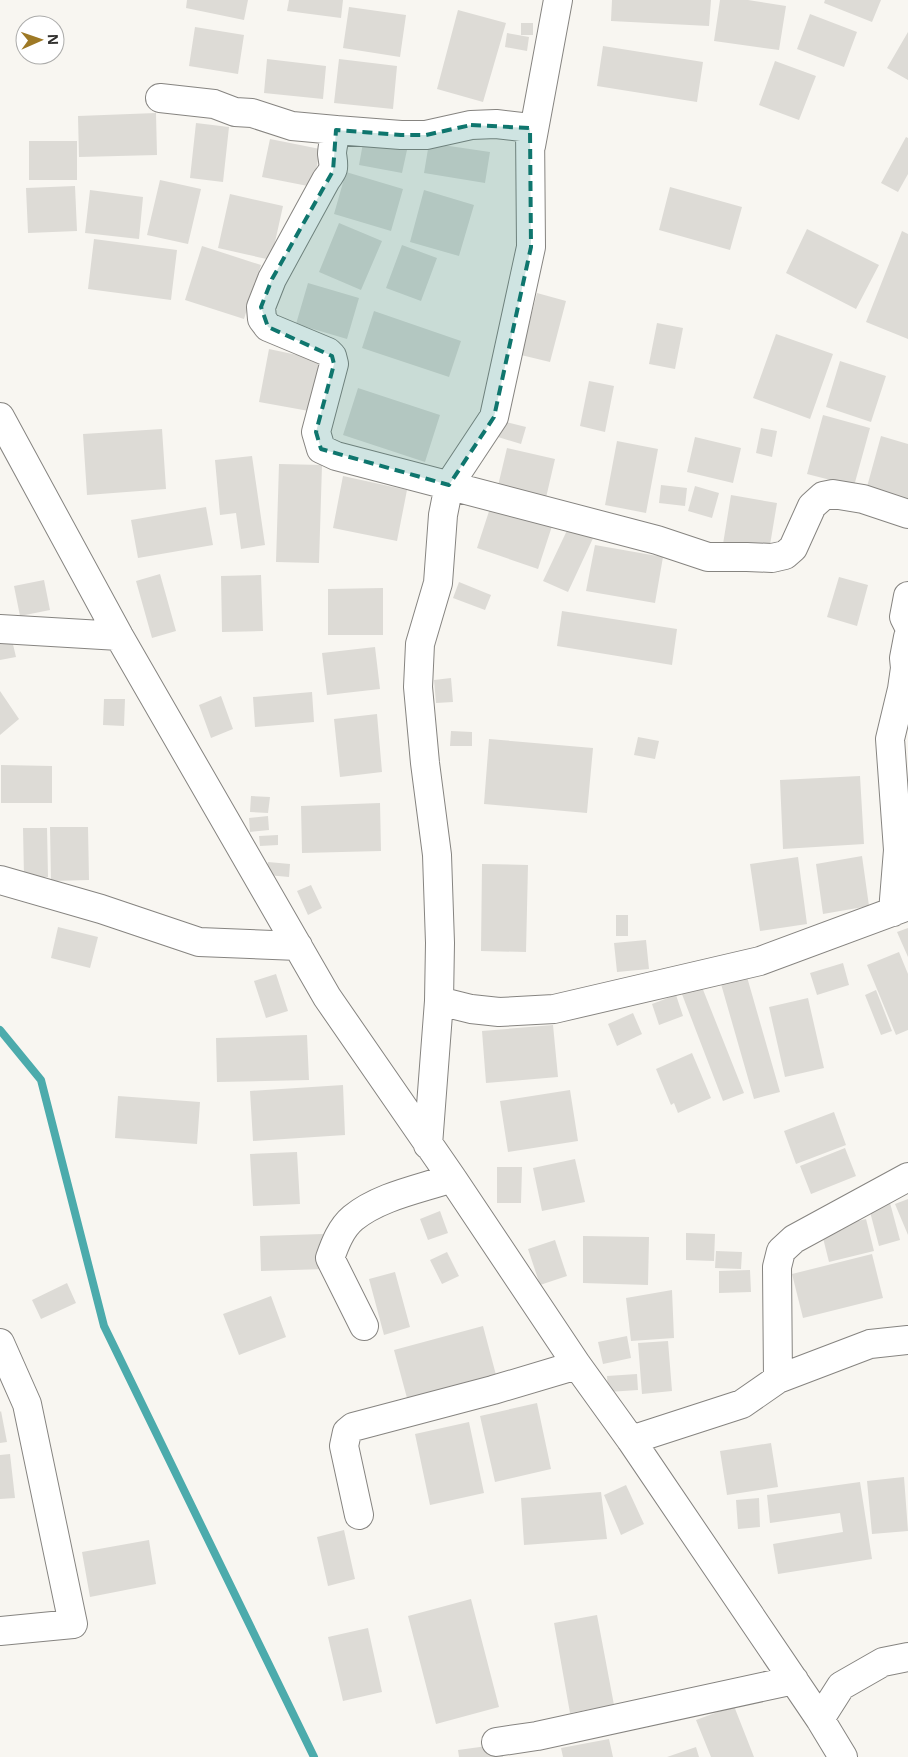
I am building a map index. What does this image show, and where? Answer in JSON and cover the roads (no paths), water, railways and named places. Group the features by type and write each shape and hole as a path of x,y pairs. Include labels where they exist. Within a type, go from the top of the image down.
{"street":[{"path":"530,149 558,0"},
{"path":"160,98 214,104 236,112 252,113 292,126 401,136 426,135 471,125 496,124 530,128 531,247 494,418 449,485 443,515 438,583 420,644 418,687 425,763 437,855 440,944 439,1001 428,1145"},
{"path":"336,130 332,154 334,160 333,171 326,180 272,279 261,308 262,320 268,327 328,352 332,356 334,364 316,432 321,449 336,456 657,540 708,557 772,558 785,555 793,548 812,506 823,496 833,494 863,499 908,514"},
{"path":"0,417 119,636 327,997 794,1680 843,1757"},
{"path":"908,596 904,617 908,625"},
{"path":"0,629 119,636"},
{"path":"439,1001 471,1009 499,1012 554,1010 760,961 901,909 890,739 902,689 905,668 904,658 908,637"},
{"path":"0,880 101,909 199,942 298,946"},
{"path":"778,1379 776,1267 781,1251 794,1239 908,1177"},
{"path":"364,1326 330,1258 339,1235 352,1218 381,1201 452,1178"},
{"path":"631,1440 742,1404 778,1379 870,1344 908,1340"},
{"path":"0,1344 27,1404 73,1624 0,1631"},
{"path":"359,1516 344,1446 347,1432 353,1427 493,1390 577,1365"},
{"path":"820,1719 841,1686 883,1662 908,1657"},
{"path":"496,1742 536,1736 794,1680"}],"waterway":[{"path":"0,1030 41,1080 104,1326 314,1757"}]}
